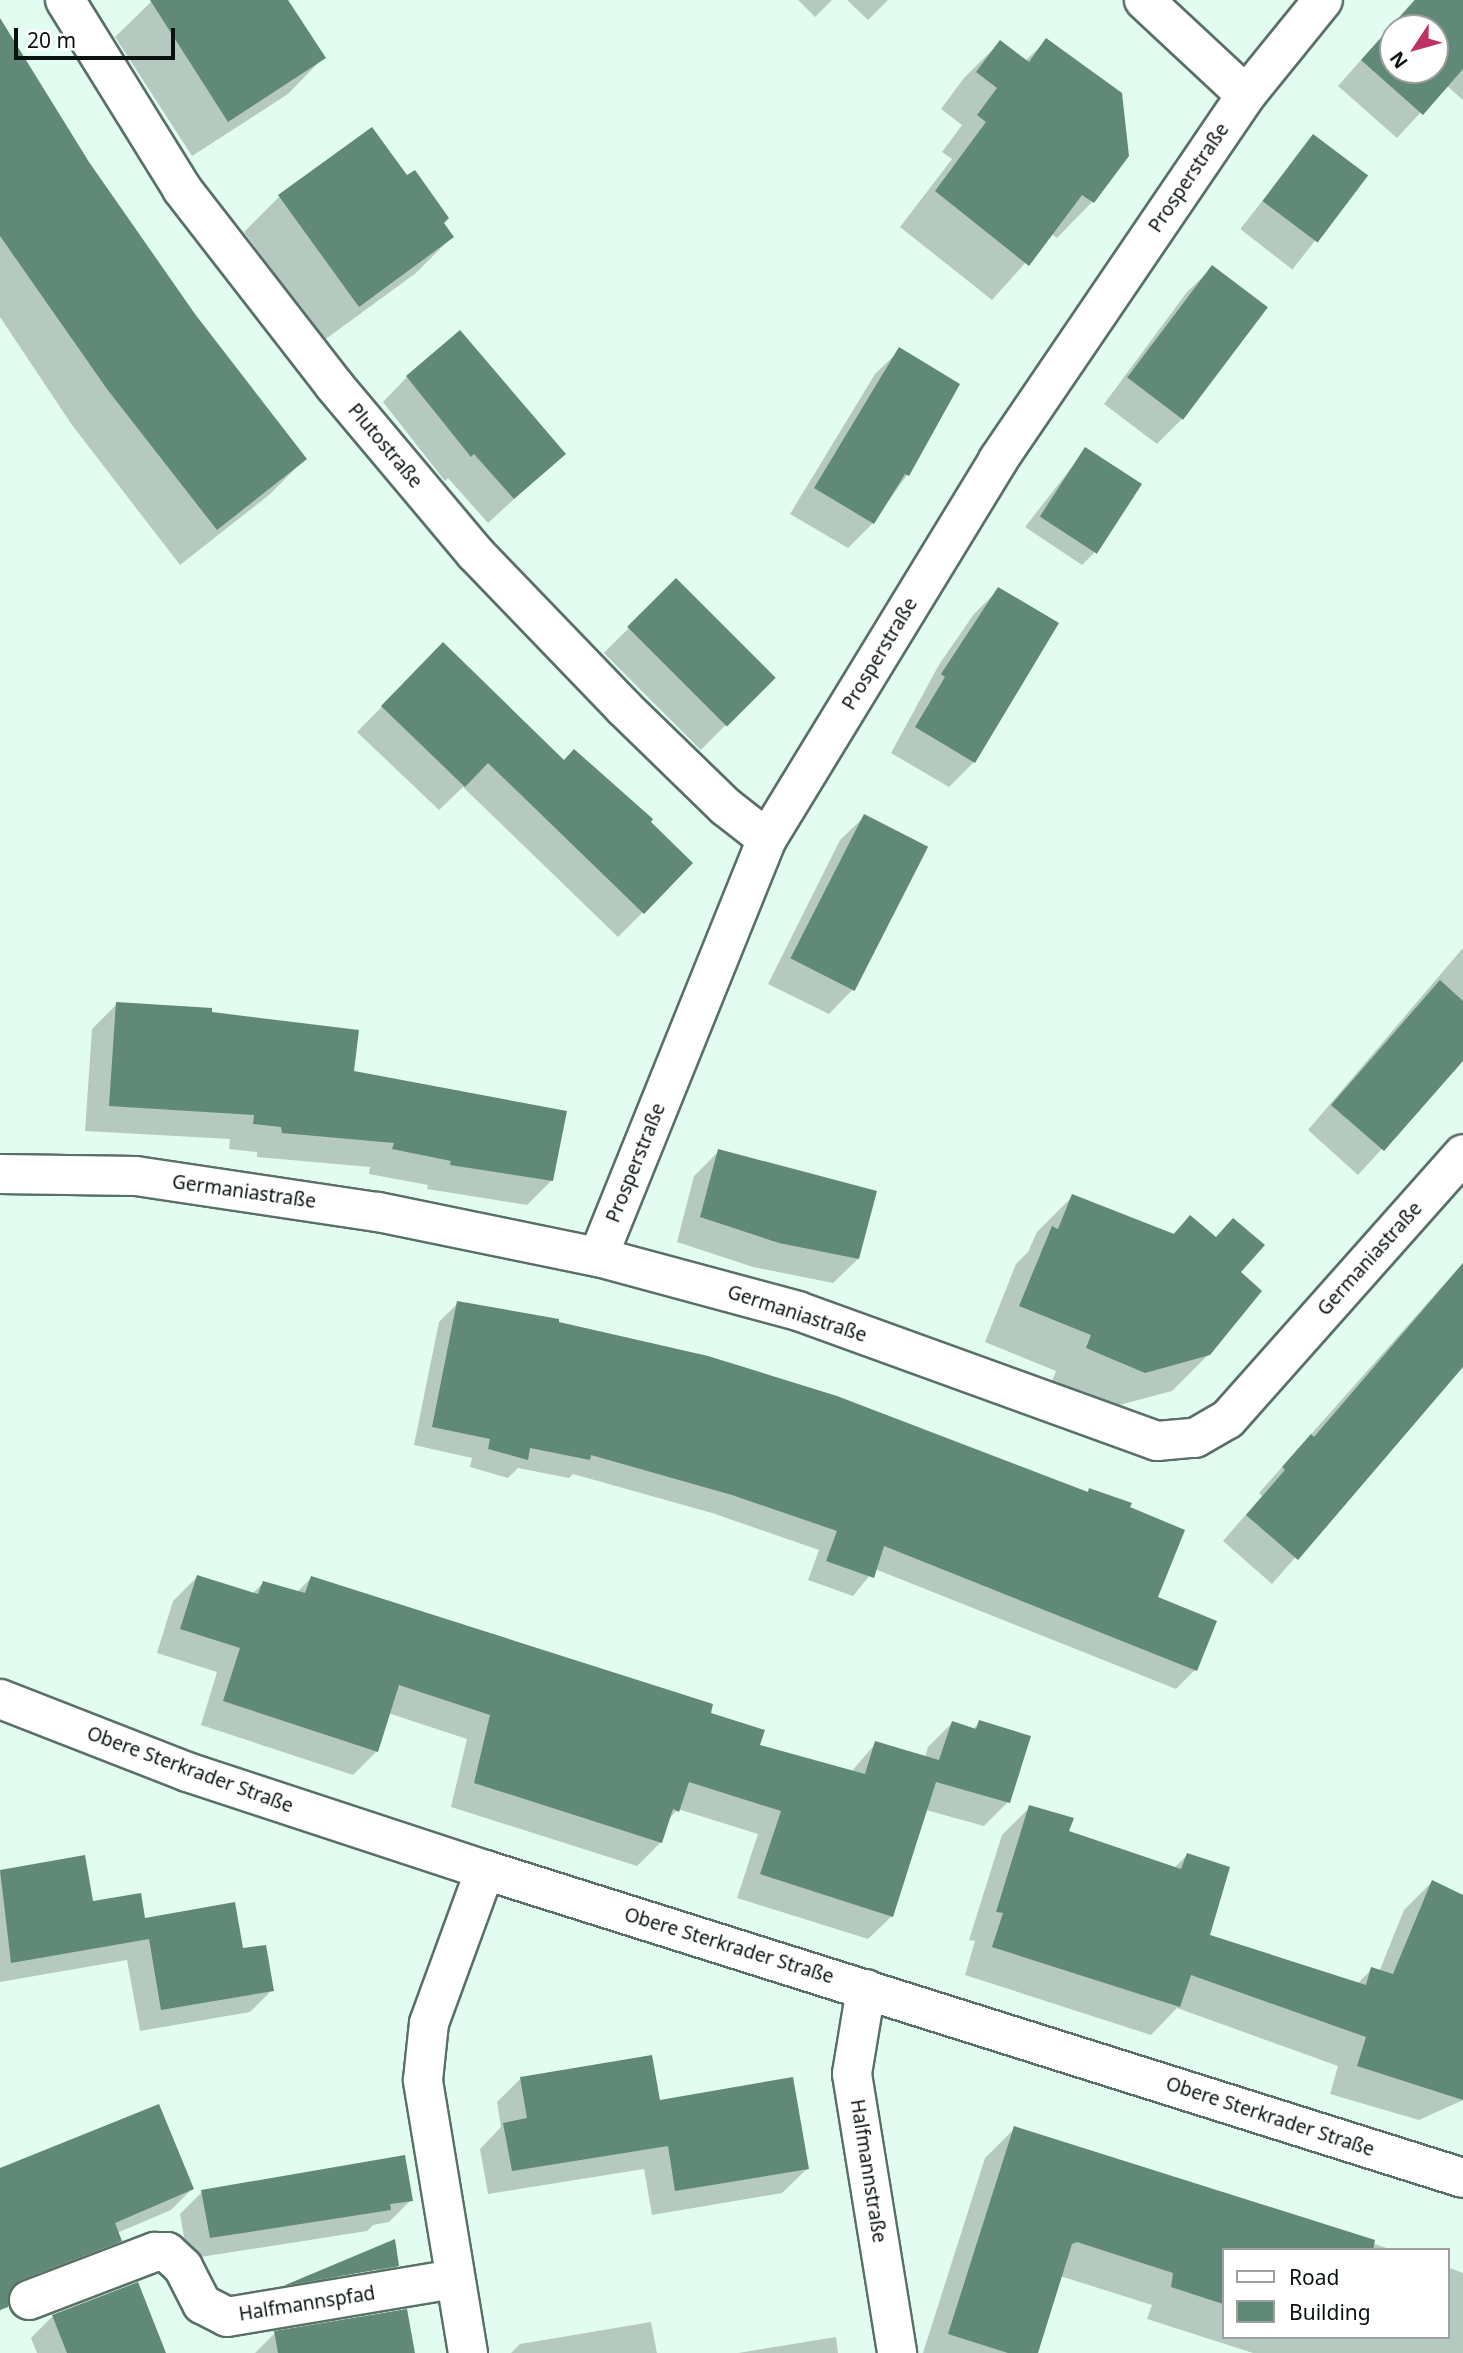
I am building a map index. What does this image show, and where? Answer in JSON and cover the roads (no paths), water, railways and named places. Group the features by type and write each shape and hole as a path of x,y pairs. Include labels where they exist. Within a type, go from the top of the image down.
{"street":[{"name":"Plutostraße","path":"65,0 182,189 342,396 475,553 622,707 726,807 767,839"},
{"path":"1143,0 1246,95"},
{"name":"Prosperstraße","path":"598,1257 767,839 998,460 1246,95 1323,0"},
{"name":"Germaniastraße","path":"0,1174 136,1176 378,1212 598,1257 798,1311 1157,1441 1195,1438 1228,1419 1463,1154"},
{"name":"Obere Sterkrader Straße","path":"0,1699 187,1772 485,1870 1463,2178"},
{"path":"468,2353 423,2080 429,2023 485,1870"},
{"name":"Halfmannstraße","path":"866,1989 852,2074 897,2353"},
{"name":"Halfmannspfad","path":"29,2300 155,2252 167,2252 183,2267 202,2304 228,2317 455,2279"}]}
